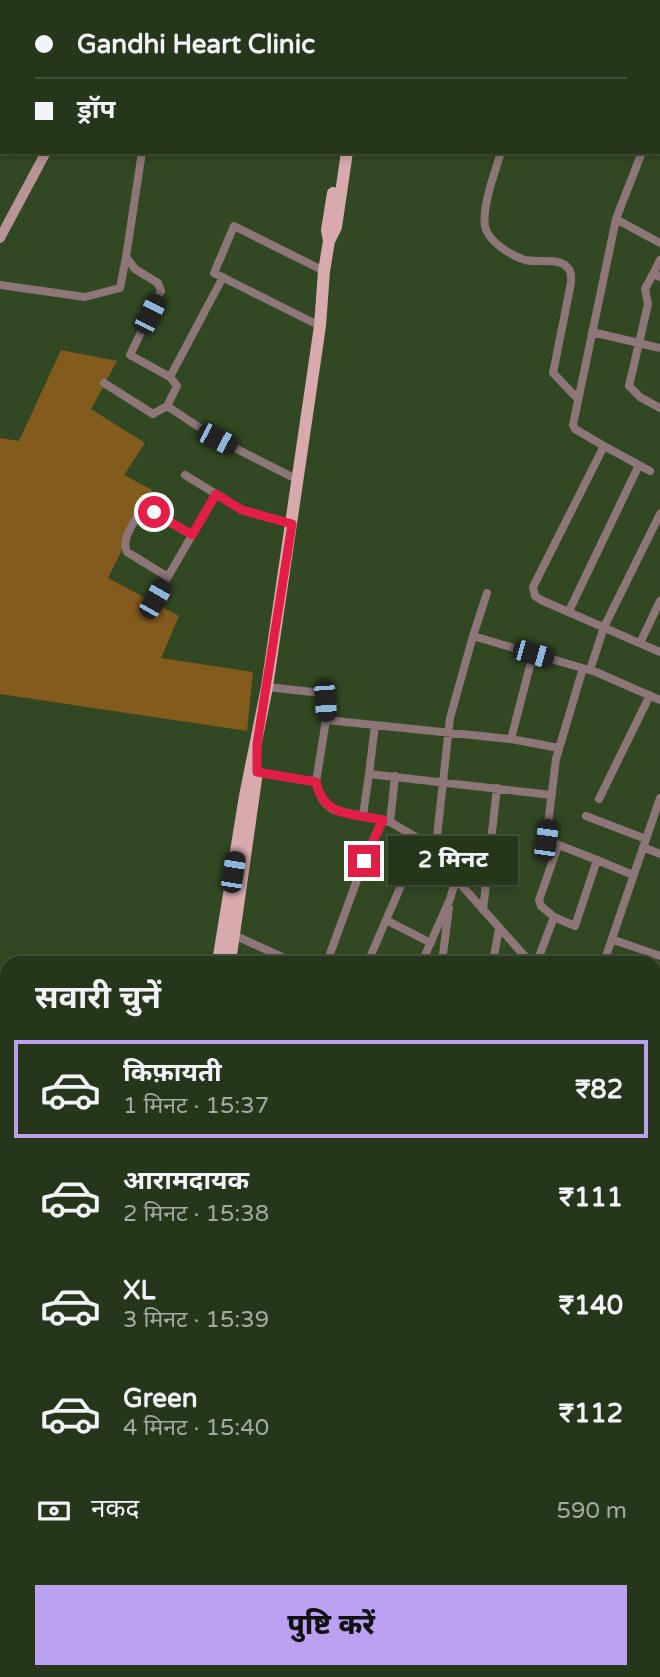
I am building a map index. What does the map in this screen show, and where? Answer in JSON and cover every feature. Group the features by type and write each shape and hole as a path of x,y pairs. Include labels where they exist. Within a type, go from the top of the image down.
{"main road":[{"path":"329,241 327,230 338,154"},
{"path":"231,956 253,771 320,326 324,271 329,241 336,227 347,154"},
{"path":"219,956 253,771"}],"street":[{"path":"0,238 45,154"},
{"path":"0,285 85,297 120,288 142,154"},
{"path":"500,154 485,213 485,227 488,235 498,245 524,260 563,264 570,272 571,282 553,373 578,399"},
{"path":"641,154 616,219 573,428 650,471"},
{"path":"616,219 660,243"},
{"path":"320,326 214,273 234,226 324,271"},
{"path":"104,383 153,414 167,406 177,386 170,377 130,355 161,288 158,283 135,269 126,257"},
{"path":"660,260 657,275 644,291 648,304 629,386 639,397 660,408"},
{"path":"170,377 223,277"},
{"path":"592,332 660,348"},
{"path":"167,406 217,439 298,480"},
{"path":"604,446 533,587 535,596 660,652"},
{"path":"569,611 639,465"},
{"path":"185,475 242,510 292,524"},
{"path":"155,599 216,494"},
{"path":"168,578 127,552 125,548 124,541 139,513 146,509 154,512 192,535"},
{"path":"633,874 546,840 559,748 604,627 660,513"},
{"path":"435,855 450,718 487,593"},
{"path":"640,643 660,601"},
{"path":"473,636 587,669 660,700"},
{"path":"511,739 533,654"},
{"path":"267,687 321,692 325,701 326,720 316,782 326,806 386,821 421,840 525,956"},
{"path":"599,799 650,695"},
{"path":"326,720 511,739 559,748"},
{"path":"363,816 375,725"},
{"path":"253,771 316,782"},
{"path":"369,774 552,795"},
{"path":"329,956 360,871 386,821 395,776"},
{"path":"483,910 497,788"},
{"path":"607,956 660,799"},
{"path":"586,816 644,843 660,854"},
{"path":"371,956 421,840"},
{"path":"558,846 539,900 541,906 554,917 575,926 597,860"},
{"path":"425,956 456,879"},
{"path":"443,956 450,899"},
{"path":"539,956 554,917"},
{"path":"386,920 431,943"},
{"path":"494,956 499,928"},
{"path":"234,935 280,956"},
{"path":"614,940 660,956"}],"shaded area":[{"path":"61,350 117,361 91,409 145,443 124,475 152,490 108,578 179,616 161,658 253,672 247,731 0,694 0,438 19,441"}],"route":[{"path":"154,512 192,535 216,494 242,510 292,524 257,744 257,772 316,782 326,806 383,820 364,861"}]}
